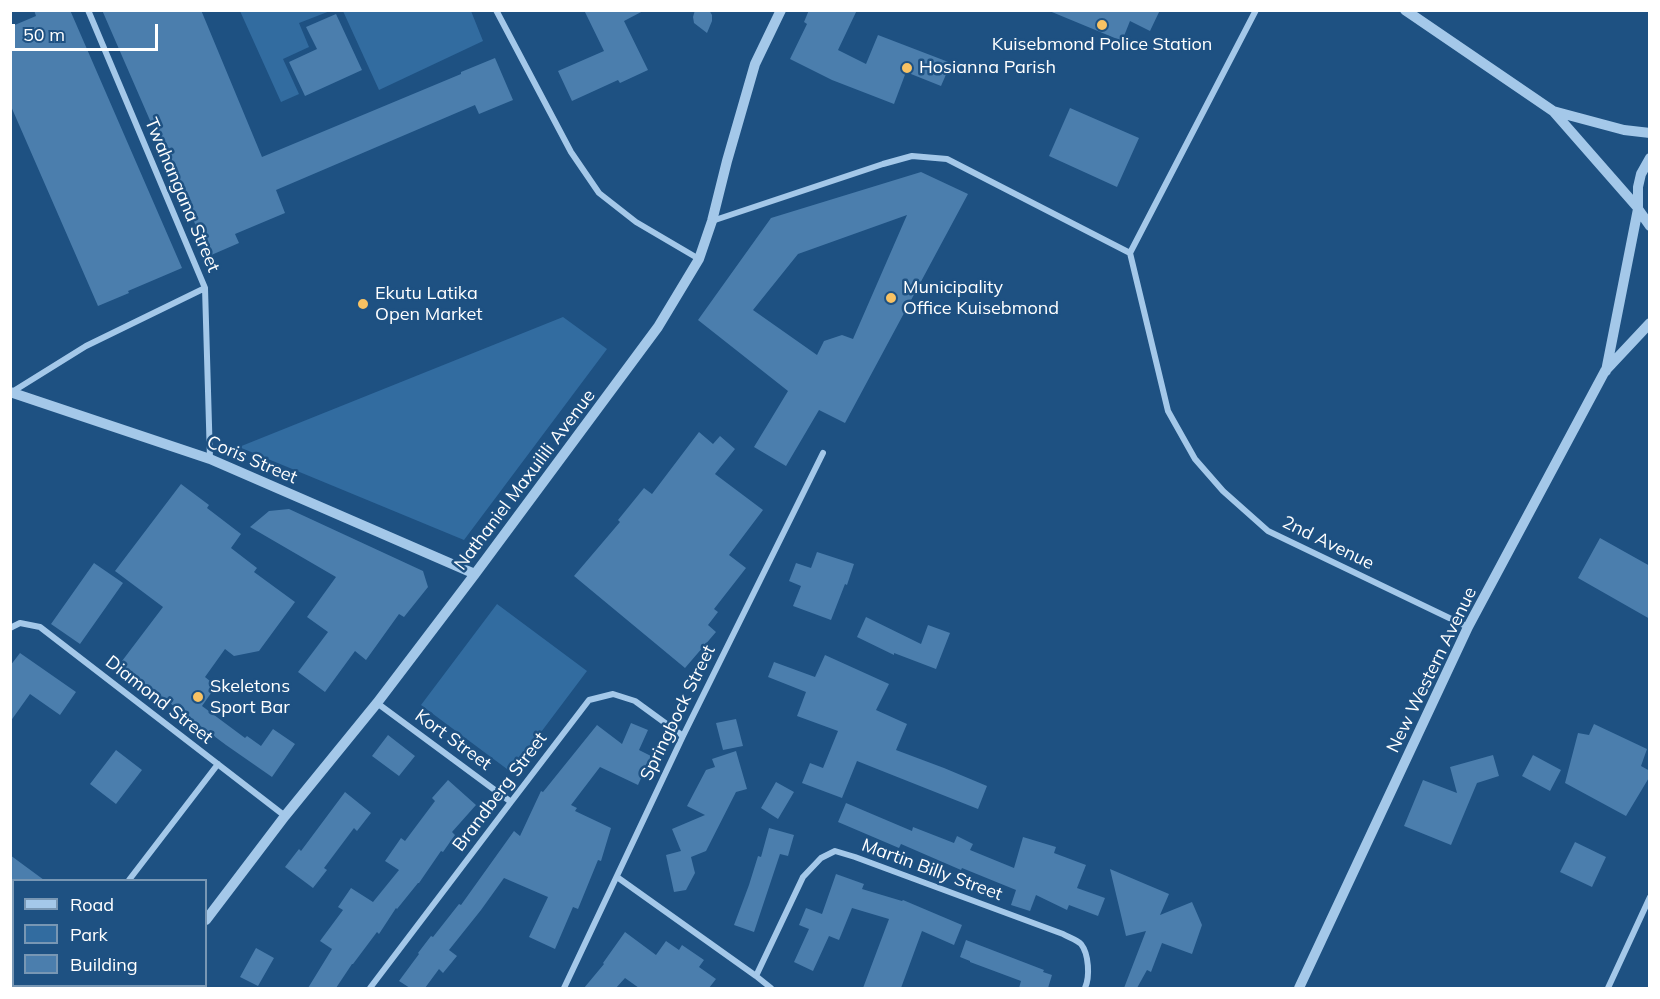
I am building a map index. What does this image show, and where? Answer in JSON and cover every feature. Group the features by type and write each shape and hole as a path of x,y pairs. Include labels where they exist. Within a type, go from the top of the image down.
{"street":[{"name":"Twahangana Street","path":"11,392 86,346 206,288 88,10"},
{"path":"496,10 571,152 599,193 636,222 699,259"},
{"name":"Nathaniel Maxuilili Avenue","path":"207,919 285,816 377,703 658,327 699,259 712,221 755,64 781,10"},
{"path":"712,221 912,156 947,159 1130,253 1256,10"},
{"path":"1405,10 1553,111 1638,208 1650,226"},
{"path":"1553,111 1624,130 1650,133"},
{"path":"1605,371 1638,208 1638,187 1641,174 1650,158"},
{"name":"2nd Avenue","path":"1130,253 1168,411 1195,459 1223,491 1268,531 1468,627"},
{"path":"206,288 210,459"},
{"path":"1605,371 1650,323"},
{"name":"New Western Avenue","path":"1299,988 1468,627 1605,371"},
{"name":"Coris Street","path":"11,392 210,459 475,574"},
{"name":"Springbock Street","path":"564,988 683,736 823,453"},
{"name":"Diamond Street","path":"10,628 20,623 40,627 285,816"},
{"name":"Brandberg Street","path":"370,988 589,700 613,694 635,701 683,736"},
{"name":"Kort Street","path":"377,703 511,802"},
{"path":"130,879 218,764"},
{"name":"Martin Billy Street","path":"756,976 803,877 820,858 835,851 1063,934 1081,944 1088,963 1088,981 1085,988"},
{"path":"617,877 771,988"},
{"path":"1608,988 1650,897"}],"green space":[{"path":"240,11 330,11 299,23 309,47 283,59 299,94 281,102"},
{"path":"343,11 471,11 483,41 379,90"},
{"path":"563,317 607,349 464,540 239,447"},
{"path":"497,604 587,671 511,772 421,705"}],"building":[{"path":"34,10 70,10 182,268 98,306 10,104 10,27 36,16"},
{"path":"102,10 201,10 262,157 495,58 513,100 479,114 475,105 276,190 285,213 235,234 239,243 209,256"},
{"path":"584,10 645,10 624,21 648,70 620,83 618,80 572,101 558,71 604,51"},
{"path":"695,10 709,10 712,15 707,33 694,23"},
{"path":"809,10 857,10 838,50 866,64 878,35 951,63 941,86 906,72 894,104 832,80 790,59 807,24 804,22"},
{"path":"1047,10 1160,10 1150,31 1130,21 1122,41"},
{"path":"336,14 362,70 305,96 289,62 317,49 306,27"},
{"path":"1070,108 1139,138 1117,187 1049,156"},
{"name":"Municipality Office Kuisebmond","path":"921,172 968,194 845,423 819,410 786,466 754,447 788,391 698,320 771,218","holes":["907,215 853,339 842,335 824,341 817,355 753,310 798,254"]},
{"path":"699,432 713,444 720,436 735,449 715,474 763,510 729,555 746,568 714,609 718,612 708,625 716,632 685,668 574,576 620,522 618,520 644,488 652,494"},
{"path":"181,484 241,534 231,548 257,568 254,572 295,602 259,651 234,656 225,649 205,677 216,686 202,706 245,738 247,736 261,746 273,729 295,744 272,777 119,665 163,607 115,571"},
{"path":"289,509 423,571 428,587 404,617 399,614 366,660 355,651 325,692 298,672 328,632 307,617 336,577 250,527 269,511"},
{"path":"1600,538 1650,566 1650,619 1578,578"},
{"path":"817,552 854,564 831,620 793,606 801,586 789,581 796,563 811,568"},
{"path":"94,563 123,583 80,644 51,624"},
{"path":"866,617 921,644 928,625 950,633 936,669 894,653 894,655 857,637"},
{"path":"20,653 76,692 60,715 30,694 10,722 10,666"},
{"path":"825,655 889,684 876,710 907,724 896,750 987,786 978,809 857,761 842,798 802,783 810,763 823,768 838,731 797,716 806,692 768,677 774,662 815,677"},
{"path":"736,719 743,746 723,750 716,723"},
{"path":"631,723 648,730 639,750 651,756 638,785 600,767 571,805 577,808 575,811 611,828 601,861 598,860 578,909 573,907 555,949 529,937 548,897 504,878 449,950 457,956 443,973 439,969 425,988 410,988 399,981 431,936 433,937 459,904 461,905 514,831 520,836 541,791 543,792 597,725 622,744"},
{"path":"1594,724 1647,749 1641,766 1650,771 1650,776 1626,816 1565,783 1578,733 1589,735"},
{"path":"388,735 415,756 399,776 372,756"},
{"path":"116,750 142,770 116,804 90,784"},
{"path":"736,751 747,789 736,792 706,851 691,857 695,873 686,890 674,892 666,855 681,851 672,829 705,815 687,806 706,770 715,767 712,759"},
{"path":"1493,755 1499,776 1477,783 1451,845 1404,826 1423,780 1457,793 1450,767"},
{"path":"1533,755 1561,770 1550,791 1522,776"},
{"path":"448,780 476,805 452,832 455,835 443,852 441,851 419,883 396,908 379,934 377,932 336,988 308,988 332,949 320,941 343,910 338,907 351,888 373,902 399,870 385,861 401,838 405,841 435,801 432,798"},
{"path":"776,782 794,792 778,819 761,808"},
{"path":"345,792 371,813 357,831 354,828 324,868 327,870 313,888 285,867 299,849 301,851"},
{"path":"846,803 912,831 913,827 954,843 957,836 973,844 970,850 1014,868 1023,837 1056,847 1054,853 1086,865 1077,888 1105,898 1098,916 1069,905 1067,910 1036,895 1030,911 1011,905 1016,890 962,868 961,870 901,844 899,848 838,822"},
{"path":"769,828 794,835 788,856 780,854 754,932 734,925 758,856 761,857"},
{"path":"1575,842 1606,857 1592,887 1560,872"},
{"path":"10,855 43,879 12,879 10,880"},
{"path":"1110,869 1169,894 1160,915 1192,902 1202,925 1192,954 1162,943 1151,972 1147,970 1137,988 1124,988 1146,931 1126,936"},
{"path":"836,874 864,884 862,889 903,900 962,925 954,945 922,931 901,988 863,988 889,919 852,908 839,940 829,936 813,971 794,962 809,929 799,925 806,908 822,914"},
{"path":"625,932 656,955 666,941 679,950 682,945 704,960 699,967 716,979 709,988 639,988 625,978 616,988 584,988 604,964"},
{"path":"966,940 1044,970 1043,972 1052,975 1048,988 1019,988 1021,981 960,957"},
{"path":"256,948 274,958 258,986 240,977"}],"place":[{"name":"Kuisebmond Police Station","path":"1102,25"},
{"name":"Hosianna Parish","path":"907,68"},
{"name":"Municipality Office Kuisebmond","path":"891,298"},
{"name":"Ekutu Latika Open Market","path":"363,304"},
{"name":"Skeletons Sport Bar","path":"198,697"}]}
